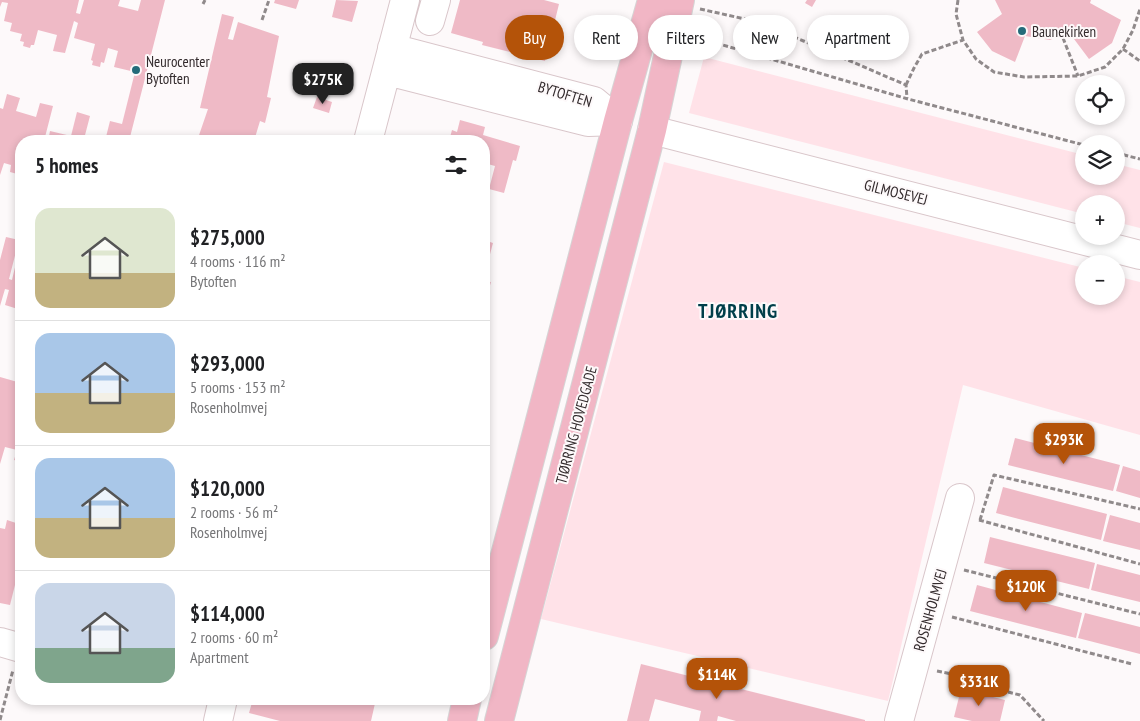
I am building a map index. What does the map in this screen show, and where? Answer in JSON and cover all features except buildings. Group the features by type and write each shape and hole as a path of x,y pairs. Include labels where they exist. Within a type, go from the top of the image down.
{"main road":[{"path":"490,613 618,121 652,0"},
{"name":"TJØRRING HOVEDGADE","path":"499,721 652,130 680,2"},
{"path":"618,121 652,130"},
{"path":"462,721 466,705"}],"street":[{"path":"370,135 405,0"},
{"name":"BYTOFTEN","path":"389,59 588,122 618,121"},
{"name":"GILMOSEVEJ","path":"652,130 1140,255"},
{"name":"ROSENHOLMVEJ","path":"899,721 943,564 966,511"}],"path":[{"path":"262,20 270,0"},
{"path":"958,0 956,14 963,40 976,59 994,72 1024,77 1075,76"},
{"path":"680,2 745,19 785,33 906,85"},
{"path":"1081,75 1105,67 1123,49 1133,30 1140,9"},
{"path":"1063,38 1078,75"},
{"path":"908,98 906,85 922,54 963,40"},
{"path":"723,45 908,98 1075,143"},
{"path":"1123,49 1140,61"},
{"path":"1125,155 1140,159"},
{"path":"1140,509 994,475 966,511 1140,564"},
{"path":"943,564 1140,614"},
{"path":"929,611 1132,664"},
{"path":"0,720 15,644"},
{"path":"914,665 952,674 960,680 1020,695 1044,721"}],"shaded area":[{"path":"703,60 716,60 1075,153 1075,185 1125,185 1125,166 1140,170 1140,228 1125,224 1125,195 1075,195 1075,212 689,113"},
{"path":"664,162 1075,266 1075,305 1125,305 1125,278 1140,282 1140,435 963,385 888,701 541,619"}],"place":[{"name":"Baunekirken","path":"1022,31"},
{"name":"Neurocenter Bytoften","path":"136,70"}],"district":[{"name":"TJØRRING","path":"738,311"}]}
